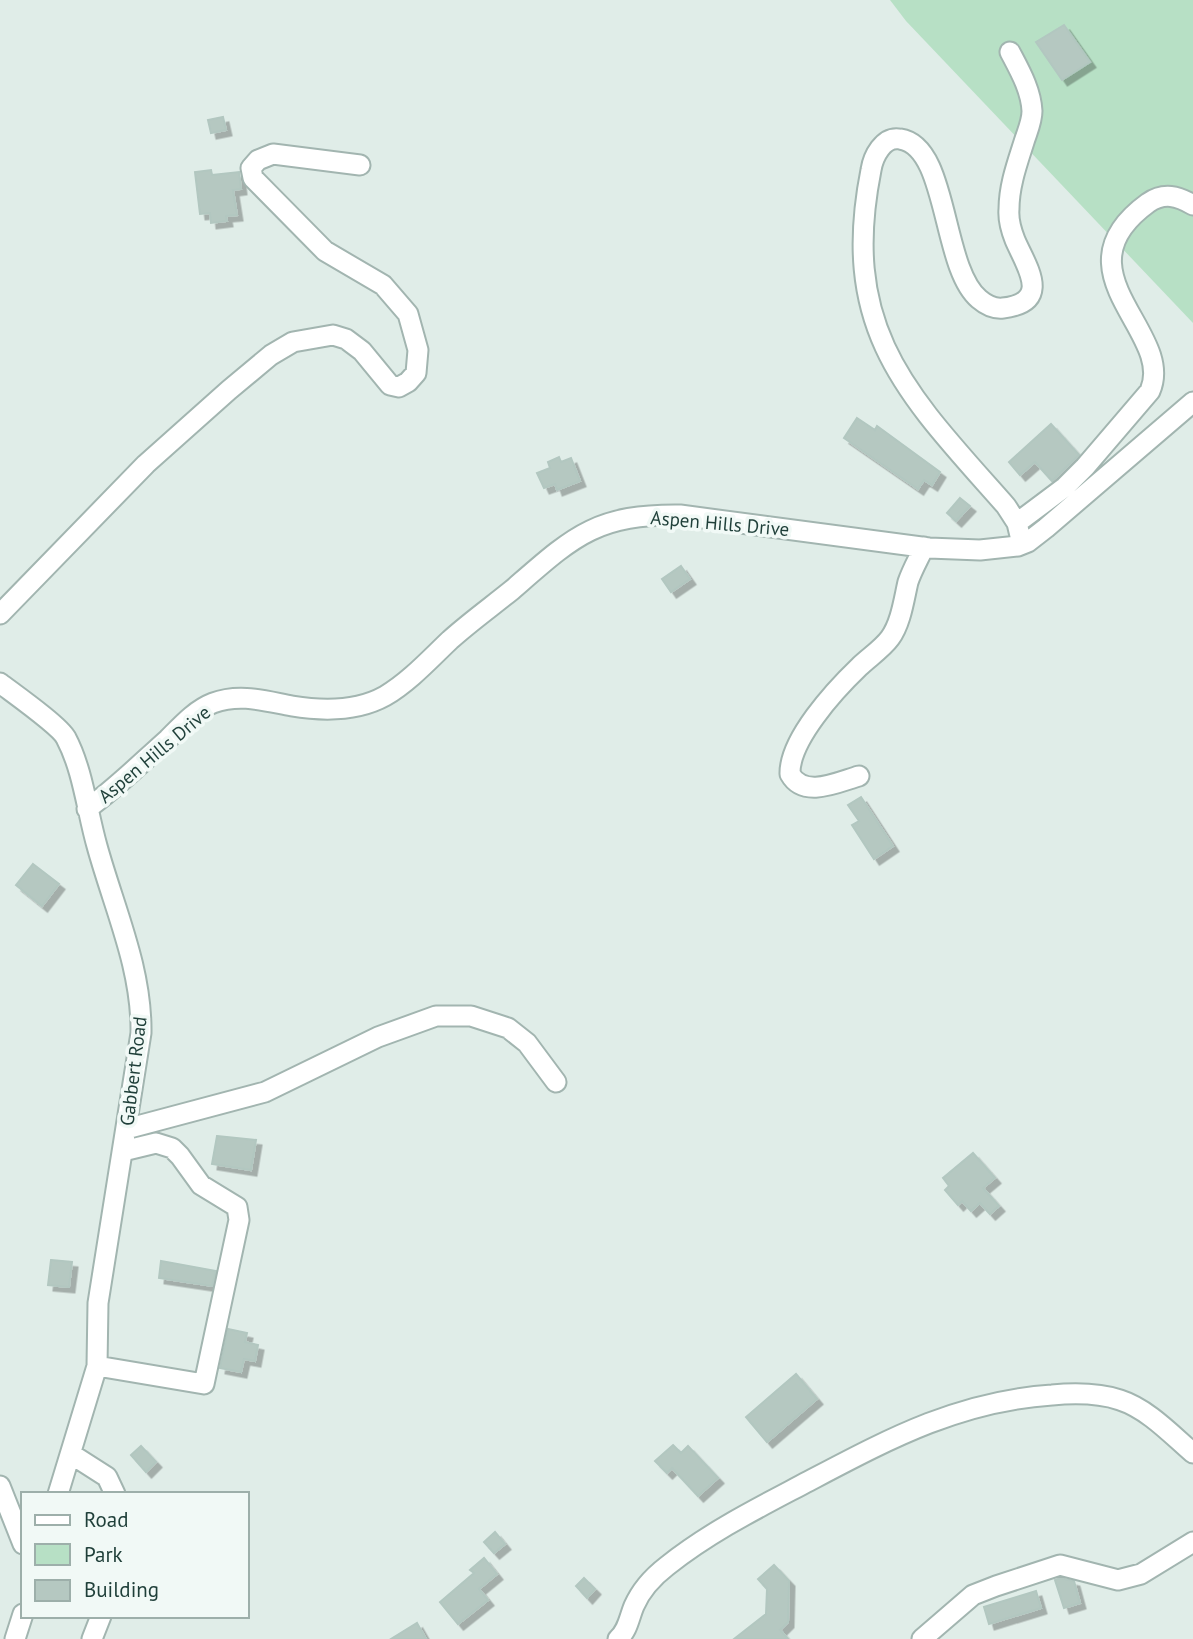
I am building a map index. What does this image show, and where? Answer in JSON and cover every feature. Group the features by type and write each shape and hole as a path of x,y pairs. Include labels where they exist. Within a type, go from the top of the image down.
{"street":[{"path":"1010,52 1025,82 1032,114 1015,170 1008,212 1015,240 1032,278 1032,290 1028,298 1015,306 998,308 979,299 968,287 954,256 930,167 916,147 902,139 897,138 883,146 872,163 865,201 862,250 872,316 887,355 921,408 1006,506 1017,523 1022,544"},
{"path":"0,614 146,464 271,355 293,342 333,335 346,338 362,351 390,385 399,387 416,373 418,350 408,314 383,285 325,251 253,178 251,169 258,159 272,154 360,165"},
{"path":"1017,523 1085,467 1150,391 1154,380 1154,364 1116,290 1112,269 1113,248 1137,211 1152,200 1169,195 1193,205"},
{"name":"Aspen Hills Drive","path":"87,809 106,796 194,715 215,702 241,697 295,706 337,709 365,704 386,695 422,667 474,618 558,550 609,522 641,516 680,515 924,547 980,550 1010,548 1022,544 1046,528 1193,402"},
{"path":"859,776 816,788 800,785 790,774 791,758 815,718 840,686 890,638 909,579 924,547"},
{"name":"Gabbert Road","path":"0,683 65,735 78,771 138,982 141,1012 141,1034 98,1303 97,1366 59,1492"},
{"path":"126,1129 265,1092 378,1037 436,1016 471,1016 508,1028 527,1043 556,1082"},
{"path":"97,1366 204,1384 239,1220 237,1207 201,1185 172,1147 156,1143 123,1151"},
{"path":"622,1638 641,1592 666,1566 704,1539 868,1450 945,1416 986,1404 1032,1396 1080,1394 1121,1400 1156,1422 1193,1453"},
{"path":"71,1454 107,1477 114,1492"},
{"path":"0,1486 21,1539"},
{"path":"922,1639 973,1595 996,1586 1060,1565 1118,1580 1141,1574 1193,1542"},
{"path":"15,1639 22,1618"},
{"path":"92,1639 100,1618"}],"green space":[{"path":"890,0 1193,0 1193,323 906,21"}],"building":[{"path":"1064,25 1090,62 1062,80 1036,42"},
{"path":"223,117 226,130 211,133 208,120"},
{"path":"211,170 212,175 239,172 241,189 233,190 237,215 226,216 227,221 211,223 210,213 200,214 195,172"},
{"path":"857,418 875,430 877,426 940,472 932,485 924,480 918,489 844,438"},
{"path":"1051,424 1079,455 1052,481 1035,462 1020,475 1009,462"},
{"path":"559,457 561,462 571,458 580,481 557,490 555,484 544,488 537,473 550,468 548,462"},
{"path":"960,498 970,506 956,521 947,513"},
{"path":"681,566 690,579 671,592 662,579"},
{"path":"861,797 893,846 874,859 852,825 859,821 848,805"},
{"path":"33,864 59,884 42,906 16,885"},
{"path":"217,1136 256,1140 251,1170 212,1164"},
{"path":"973,1153 995,1178 983,1188 999,1206 990,1214 980,1203 971,1211 962,1201 958,1205 945,1190 949,1186 943,1178"},
{"path":"51,1260 72,1262 69,1287 48,1285"},
{"path":"161,1261 216,1271 212,1286 159,1278"},
{"path":"228,1329 247,1333 245,1342 258,1345 255,1361 244,1359 241,1372 220,1368"},
{"path":"796,1374 817,1399 767,1442 746,1417"},
{"path":"673,1445 681,1453 688,1446 718,1478 698,1496 672,1468 667,1473 655,1461"},
{"path":"141,1446 156,1462 146,1472 131,1455"},
{"path":"495,1532 505,1544 494,1553 484,1542"},
{"path":"484,1558 497,1574 479,1589 488,1600 458,1624 440,1602 474,1573 470,1570"},
{"path":"774,1565 789,1581 788,1622 780,1630 788,1639 734,1639 766,1614 767,1589 758,1579"},
{"path":"584,1578 595,1589 587,1598 576,1586"},
{"path":"1060,1578 1074,1581 1080,1603 1064,1608 1055,1580"},
{"path":"1036,1591 1041,1608 989,1624 984,1607"},
{"path":"417,1623 426,1639 391,1639"}]}
